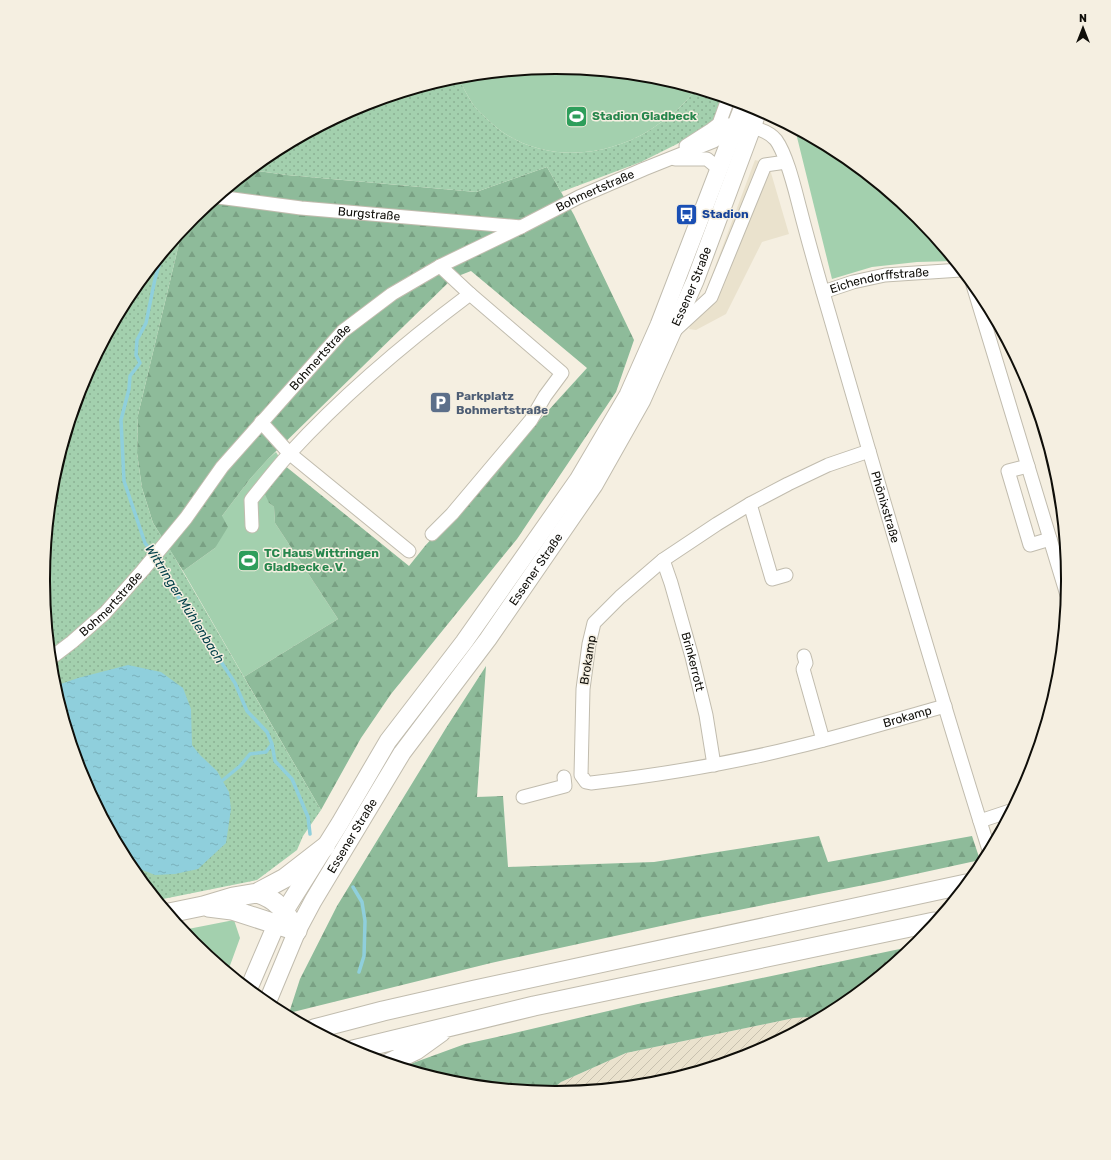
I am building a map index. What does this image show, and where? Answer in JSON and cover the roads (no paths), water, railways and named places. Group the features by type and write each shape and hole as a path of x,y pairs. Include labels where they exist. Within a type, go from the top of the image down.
{"highway":[{"path":"174,912 233,897 257,893 285,878 325,847"},
{"path":"321,1027 383,1011 467,992 959,886"},
{"path":"257,893 268,897 277,903 280,918"},
{"path":"202,906 280,918 297,932"},
{"path":"363,1047 534,1006 926,924"},
{"path":"395,1059 416,1050 449,1026"}],"main road":[{"name":"Essener Straße","path":"270,996 297,932 313,901 402,753 488,639 594,485 642,400 699,270 744,127 744,111"},
{"name":"Essener Straße","path":"251,983 280,918 325,847 388,741 464,642 530,550 578,480 624,401 659,326 719,169 744,127 754,115"}],"street":[{"path":"719,124 726,104"},
{"name":"Phönixstraße","path":"719,124 744,127 768,134 777,142 786,162 869,451 987,843"},
{"name":"Bohmertstraße","path":"670,158 690,142 712,130 719,124"},
{"name":"Bohmertstraße","path":"56,654 105,613 186,518 222,467 343,331 392,294 440,266 579,197 744,127"},
{"name":"Bohmertstraße","path":"670,158 708,159 719,169"},
{"path":"671,334 711,297 765,164 786,162"},
{"name":"Burgstraße","path":"225,198 301,208 520,227"},
{"path":"432,534 452,514 531,420 545,396 562,373 470,294 440,266"},
{"name":"Eichendorffstraße","path":"823,292 853,282 885,275 956,270"},
{"path":"252,526 251,500 290,454 331,410 398,350 470,294"},
{"path":"979,303 1061,577"},
{"path":"258,426 409,551"},
{"name":"Brokamp","path":"869,451 828,465 750,504 717,524 663,560 620,597 594,623 588,644 583,689 581,775 586,782 591,783 651,776 714,765 823,740 945,706"},
{"path":"1028,466 1008,471 1030,545 1050,539"},
{"path":"750,504 772,579 786,575"},
{"name":"Brinkerrott","path":"663,560 692,657 706,715 714,765"},
{"path":"804,656 806,663 803,669 823,740"},
{"path":"523,797 565,786 564,777 581,775"},
{"path":"980,821 1004,813"}],"water":[{"path":"128,665 161,672 183,688 191,709 192,745 217,771 229,792 231,809 226,843 198,869 175,874 155,875 141,869 135,861 102,804 88,773 67,711 61,684"}],"waterway":[{"name":"Wittringer Mühlenbach","path":"153,554 145,543 124,481 121,420 129,389 130,376 140,363 136,355 137,340 146,323 159,266"},
{"name":"Wittringer Mühlenbach","path":"156,559 177,595 235,683 247,711 267,732 272,744 266,752 250,754 240,766 223,780"},
{"path":"272,744 275,761 292,779 308,817 310,834"},
{"path":"353,887 362,902 365,921 364,956 359,972"}],"place":[{"name":"Stadion Gladbeck","path":"577,116"},
{"name":"Stadion","path":"687,214"},
{"name":"Parkplatz Bohmertstraße","path":"440,403"},
{"name":"TC Haus Wittringen Gladbeck e. V.","path":"249,560"}]}
